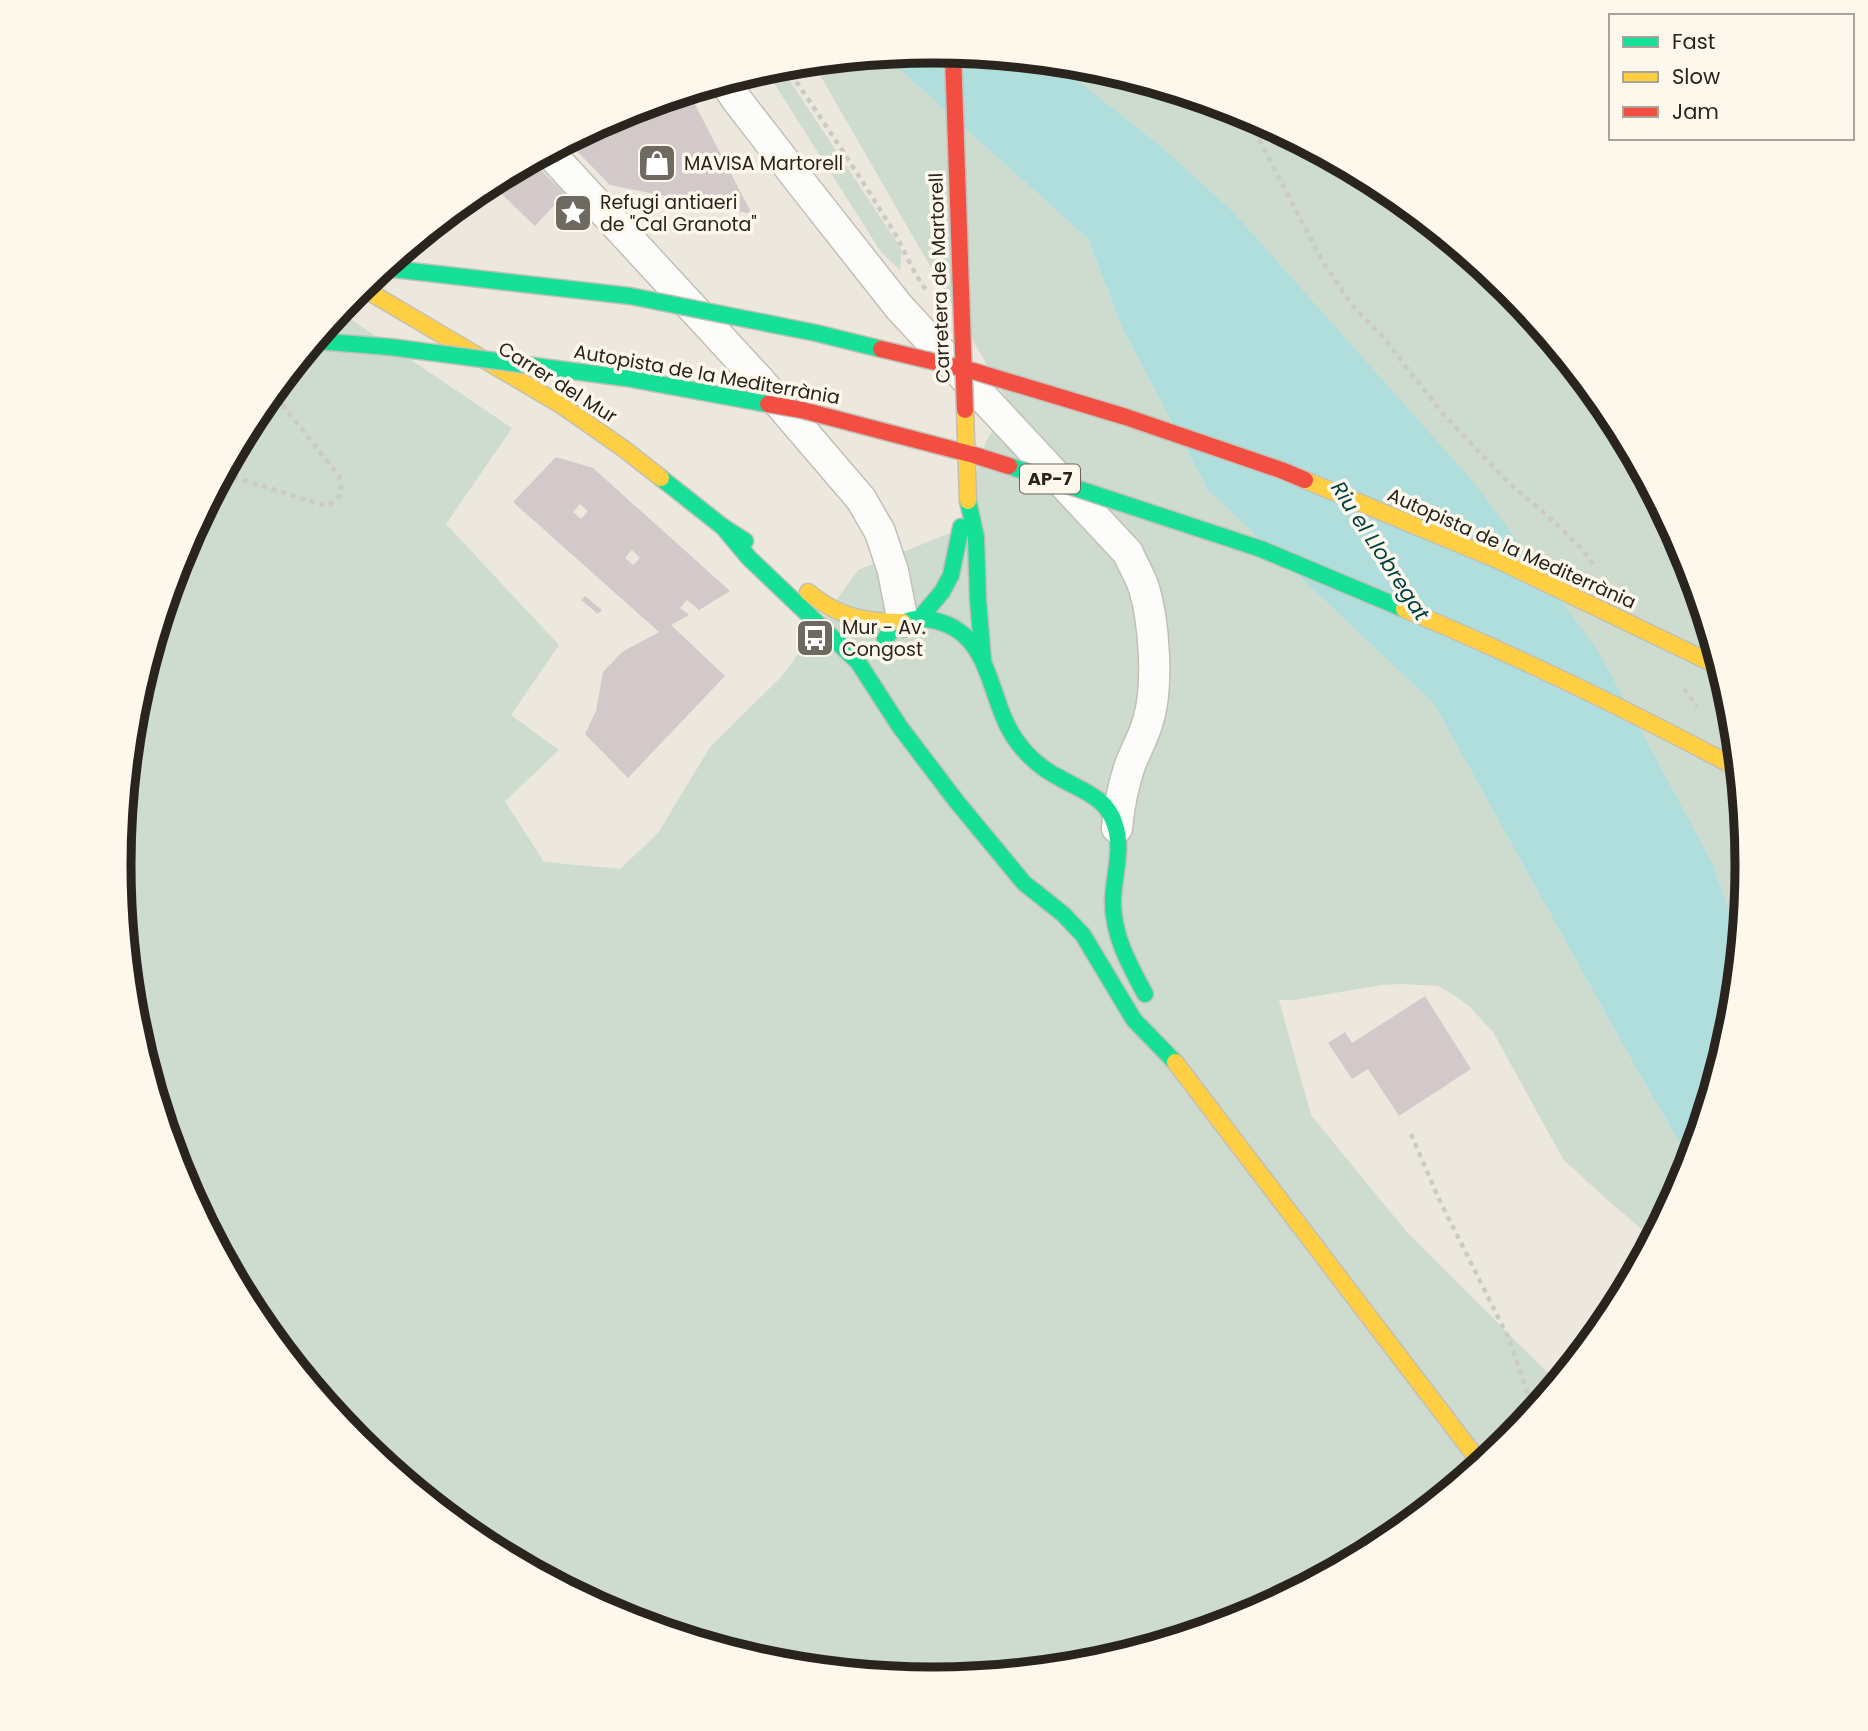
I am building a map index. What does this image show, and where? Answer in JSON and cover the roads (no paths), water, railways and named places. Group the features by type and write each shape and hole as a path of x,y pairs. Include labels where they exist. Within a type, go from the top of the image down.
{"main road":[{"name":"Carretera de Martorell","path":"953,64 968,501"},
{"name":"Autopista de la Mediterrània","path":"397,269 630,296 817,332 973,370 1126,417 1281,470 1498,560 1710,663"},
{"name":"Carrer del Mur","path":"372,293 561,405 624,449 723,527 763,551 814,598 836,612 858,620 879,623 941,620 958,628 971,639 983,660"},
{"name":"Autopista de la Mediterrània","path":"326,342 390,347 626,378 802,410 974,455 1261,549 1484,642 1730,764"},
{"path":"877,691 875,668 879,648 888,634 911,620 942,592 951,575 968,501"},
{"path":"968,501 976,537 983,660 1006,721 1017,742 1038,764 1101,800 1111,813 1117,828 1118,855 1113,896 1116,929 1125,955 1156,1015 1169,1054 1476,1457"},
{"name":"Carrer del Mur","path":"723,527 749,558 858,662 900,726 957,802 1011,869 1083,935 1134,1020 1169,1054"},
{"path":"1103,883 1115,867"},
{"path":"1037,895 1063,898"}],"street":[{"path":"730,89 899,307 1128,553 1144,587 1154,655 1153,688 1149,718 1130,765 1120,802 1117,828"},
{"path":"555,159 760,381 861,499 880,532 911,620"}],"water":[{"name":"Riu el Llobregat","path":"894,65 986,65 1070,75 1157,143 1233,212 1476,485 1598,651 1713,865 1734,926 1721,1022 1709,1073 1684,1150 1434,704 1208,490 1123,330 1088,239"}],"place":[{"name":"MAVISA Martorell","path":"657,163"},
{"name":"Refugi antiaeri de \"Cal Granota\"","path":"573,213"},
{"name":"Mur - Av. Congost","path":"815,638"}]}
